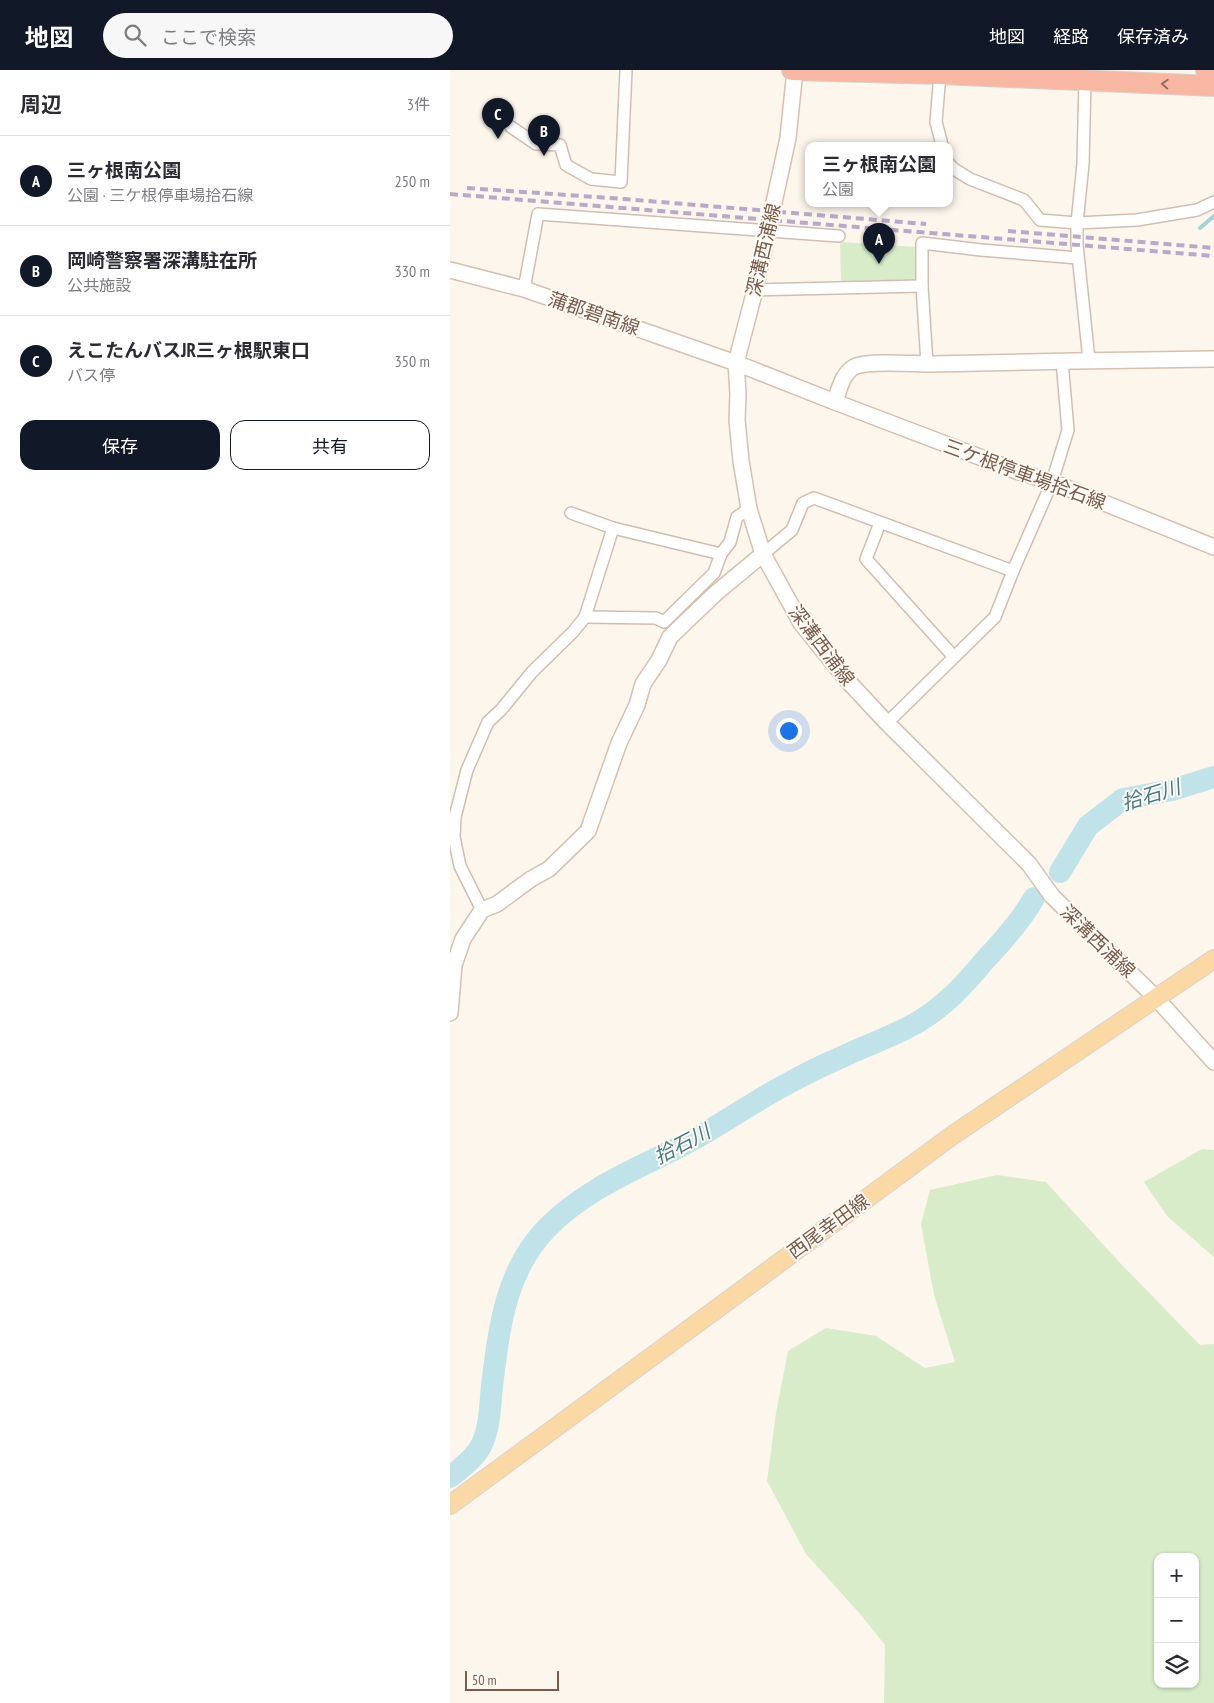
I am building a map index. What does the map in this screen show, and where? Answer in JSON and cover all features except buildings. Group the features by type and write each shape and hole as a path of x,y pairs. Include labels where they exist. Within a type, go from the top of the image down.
{"highway":[{"path":"794,70 939,72 1214,86"},
{"path":"1206,70 1214,70"}],"main road":[{"name":"深溝西浦線","path":"794,70 788,138 755,290 736,363 737,420 749,509 763,554 801,623 845,678 887,723 1029,864 1052,896 1157,999 1214,1062"},
{"name":"蒲郡碧南線","path":"450,270 524,289 736,363"},
{"path":"835,402 846,375 855,366 1062,360 1214,359"},
{"name":"三ケ根停車場拾石線","path":"736,363 1019,472 1052,482 1214,547"},
{"path":"450,1013 454,965 463,938 482,910 498,904 531,879 548,869 588,831 643,684 659,660 667,629 716,593 763,554"},
{"name":"西尾幸田線","path":"450,1505 953,1135 1214,959"}],"street":[{"path":"512,127 536,144 560,145 566,166 591,179 620,182 626,70"},
{"path":"939,72 936,122 941,142"},
{"path":"1085,80 1078,258 1089,360"},
{"path":"953,168 970,179 1024,200 1040,220 1078,223 1137,220 1197,210 1214,202"},
{"path":"524,289 538,214 839,236"},
{"path":"927,364 922,286 922,243 1078,258"},
{"path":"755,290 922,286"},
{"path":"887,723 995,617 1052,482 1068,430 1062,360"},
{"path":"763,554 792,530 803,503 814,498 1013,571"},
{"path":"585,616 656,618 667,629 714,573 721,554 730,542 737,517 749,509"},
{"path":"571,513 613,528 721,554"},
{"path":"880,523 866,559 954,657"},
{"path":"482,910 460,866 454,837 453,814 468,770 488,722 501,710 532,672 573,632 585,616 613,528"}],"green space":[{"path":"840,242 917,247 916,282 841,281"},
{"path":"1202,1149 1214,1150 1214,1257 1167,1216 1144,1182"},
{"path":"997,1175 1046,1182 1121,1264 1200,1345 1214,1344 1214,1703 884,1703 885,1645 861,1615 806,1554 767,1481 776,1413 788,1351 826,1328 876,1336 925,1368 955,1362 934,1295 921,1224 930,1190"}],"waterway":[{"path":"1200,228 1214,216"},
{"name":"拾石川","path":"1060,872 1088,826 1123,799 1172,790 1214,777"},
{"name":"拾石川","path":"450,1477 475,1455 484,1439 489,1417 501,1322 506,1302 522,1263 533,1245 547,1228 562,1214 595,1190 698,1137 761,1098 801,1077 828,1063 900,1032 928,1016 946,1002 970,978 1011,930 1034,898"}],"railway":[{"path":"467,188 926,224"},
{"path":"450,194 1214,256"},
{"path":"1008,231 1214,248"}],"place":[{"name":"えこたんバスJR三ヶ根駅東口","path":"498,139"},
{"name":"岡崎警察署深溝駐在所","path":"544,156"},
{"name":"三ヶ根南公園","path":"879,264"}]}
